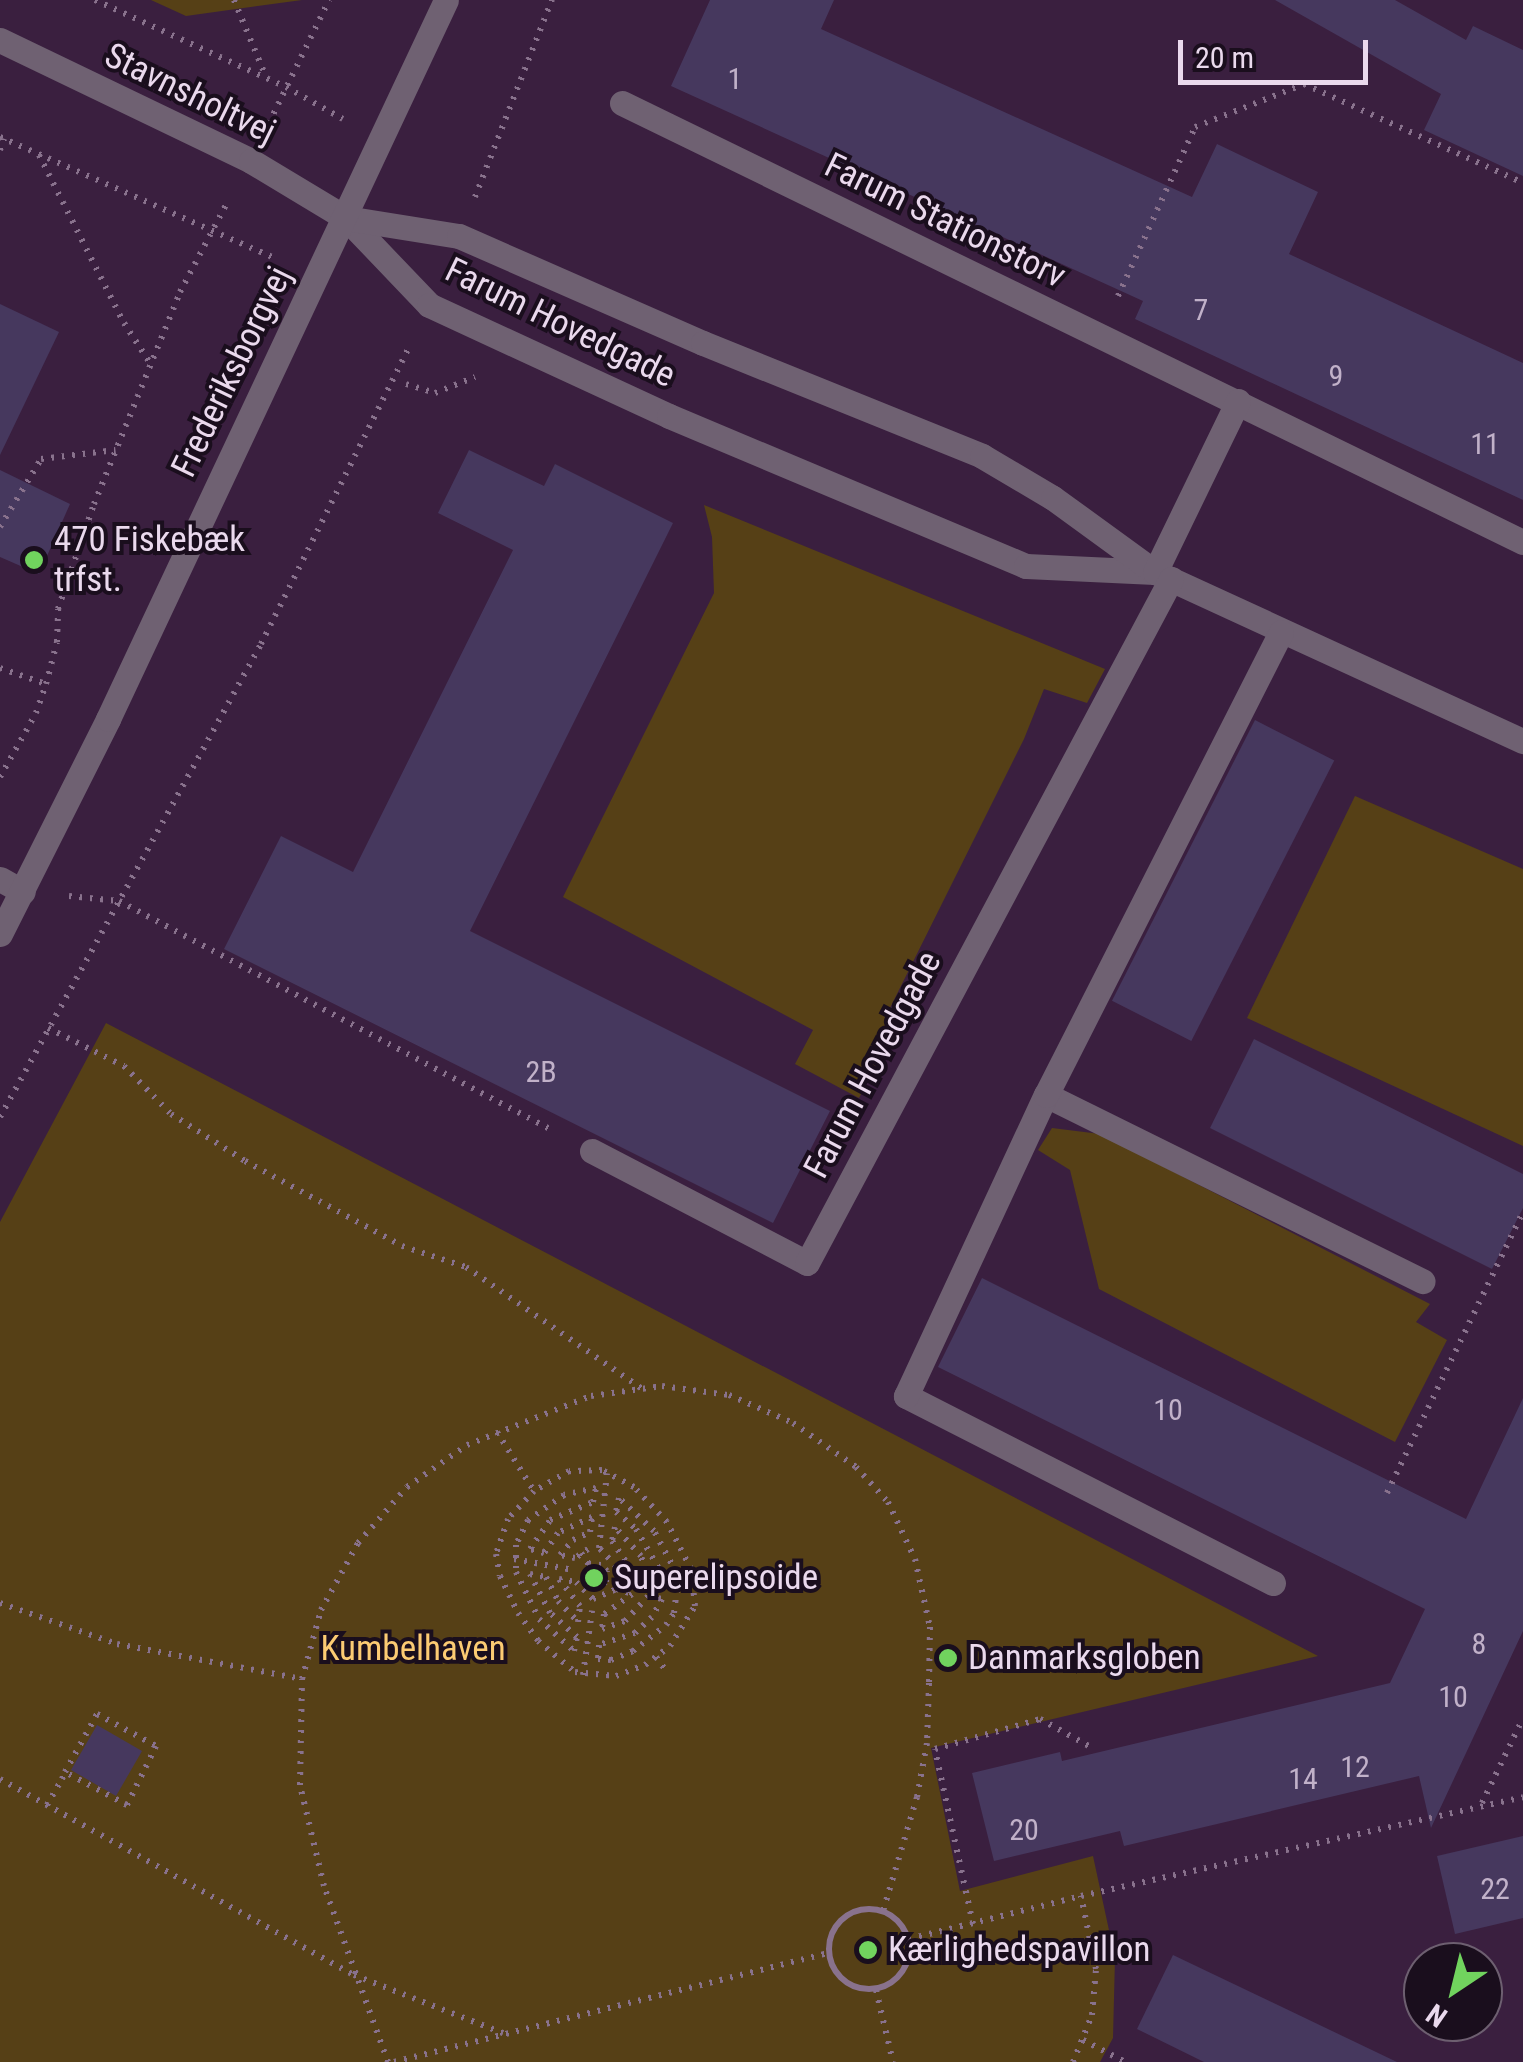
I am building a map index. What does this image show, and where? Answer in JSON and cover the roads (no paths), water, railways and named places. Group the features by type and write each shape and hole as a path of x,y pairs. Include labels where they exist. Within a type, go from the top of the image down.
{"street":[{"name":"Frederiksborgvej","path":"0,934 346,218 446,0"},
{"name":"Stavnsholtvej","path":"0,40 251,161 346,218"},
{"name":"Farum Stationstorv","path":"622,103 1523,542"},
{"name":"Farum Hovedgade","path":"346,218 459,236 703,343 982,456 1053,498 1163,576 1523,741"},
{"name":"Farum Hovedgade","path":"346,218 428,304 668,416 1026,566 1163,576"},
{"path":"1163,576 1238,401"},
{"name":"Farum Hovedgade","path":"592,1151 807,1263 1163,576"},
{"path":"1273,1583 906,1396 1046,1096 1281,632"},
{"path":"0,879 23,892"},
{"path":"1046,1096 1423,1281"}],"place":[{"name":"470 Fiskebæk trfst.","path":"34,560"},
{"name":"Superelipsoide","path":"594,1578"},
{"name":"Danmarksgloben","path":"948,1658"},
{"name":"Kærlighedspavillon","path":"868,1950"}],"park label":[{"name":"Kumbelhaven","path":"413,1649"}]}
